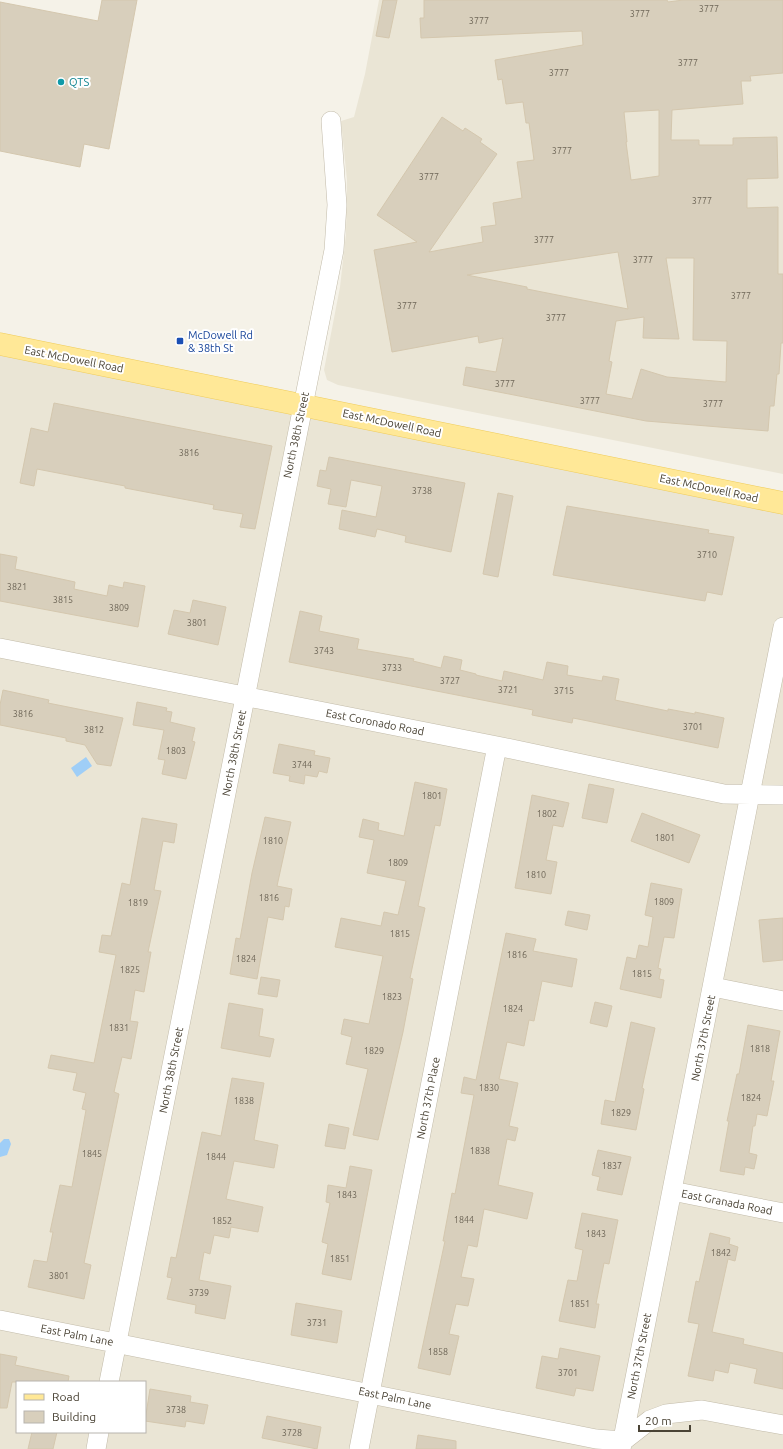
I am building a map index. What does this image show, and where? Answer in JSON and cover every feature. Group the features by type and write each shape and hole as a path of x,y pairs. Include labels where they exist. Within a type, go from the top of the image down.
{"main road":[{"name":"East McDowell Road","path":"0,344 783,503"}],"street":[{"name":"North 38th Street","path":"109,1381 334,250 336,199 331,121"},
{"name":"North 37th Street","path":"622,1445 783,627"},
{"name":"East Coronado Road","path":"0,648 497,746 724,794 783,795"},
{"name":"North 37th Place","path":"359,1449 497,746"},
{"path":"713,987 783,1001"},
{"name":"East Granada Road","path":"672,1191 783,1213"},
{"name":"East Palm Lane","path":"0,1320 622,1445"},
{"path":"622,1445 650,1420 666,1414 702,1410 783,1425"},
{"path":"96,1449 99,1433"}],"shaded area":[{"path":"379,0 783,0 783,474 338,385 327,380 324,370 340,287 346,234 347,180 341,121 354,117 365,74"},
{"path":"0,344 783,503 783,1449 0,1449"}],"water":[{"path":"86,757 92,766 77,777 71,768"},
{"path":"4,1139 9,1139 11,1144 7,1155 0,1157 0,1143"}],"building":[{"name":"QTS","path":"102,0 137,0 109,149 84,144 80,167 0,151 0,2 98,21"},
{"path":"383,0 397,0 389,38 376,36"},
{"path":"424,0 667,0 668,2 683,0 783,0 783,73 750,76 751,81 741,81 743,104 672,110 671,140 699,140 699,145 733,145 733,138 777,137 778,178 747,179 747,208 778,207 778,274 783,274 783,343 781,343 779,374 777,374 774,406 770,406 768,431 646,421 463,385 466,367 496,372 503,338 479,343 478,336 392,352 374,250 417,242 377,215 442,117 463,131 465,128 482,139 480,142 497,154 429,252 483,242 481,227 496,225 493,203 522,198 517,162 534,160 529,123 526,123 523,102 506,104 502,79 498,80 495,60 583,45 582,31 421,38 420,18 424,18","holes":["659,110 659,176 631,180 624,112","618,252 628,309 527,289 527,287 467,275","666,258 694,258 693,340 727,341 726,382 667,377 641,369 632,399 606,394 612,362 609,361 616,321 644,317 643,338 679,339"]},
{"path":"54,403 272,446 255,529 240,527 243,514 213,509 214,505 125,488 125,486 37,469 34,486 20,483 31,428 48,432"},
{"path":"329,457 465,483 451,552 405,542 406,536 377,529 375,537 339,529 342,510 376,517 382,486 351,480 346,507 328,504 331,489 317,486 320,470 326,471"},
{"path":"498,493 513,496 498,577 483,574"},
{"path":"567,506 709,530 708,533 734,537 722,595 707,592 705,601 553,575"},
{"path":"0,554 17,557 15,569 75,582 74,589 107,596 109,585 123,588 124,582 145,586 138,627 0,601"},
{"path":"193,600 226,607 218,645 168,634 174,610 190,613"},
{"path":"300,611 322,616 319,631 359,639 357,649 414,659 413,661 441,668 444,656 462,660 460,670 476,675 502,681 504,671 543,680 547,662 568,666 567,675 602,681 603,676 619,679 615,700 668,711 668,709 695,714 695,712 724,718 718,748 573,718 572,723 532,715 533,710 289,662"},
{"path":"3,690 49,700 48,703 123,718 111,766 97,764 85,745 66,741 66,738 0,725 0,705"},
{"path":"137,702 167,708 166,711 172,712 170,722 195,728 192,741 195,742 186,779 162,774 165,760 158,759 164,730 133,725"},
{"path":"279,744 315,751 314,755 330,758 327,773 319,771 317,777 305,775 304,784 289,781 290,776 273,773"},
{"path":"415,782 447,789 440,826 435,825 418,906 425,908 410,978 413,979 403,1032 378,1140 353,1135 368,1069 346,1064 352,1037 341,1034 344,1019 369,1024 383,956 335,947 341,918 381,926 384,912 398,915 406,881 367,873 374,840 359,837 363,819 379,823 378,830 404,836"},
{"path":"589,784 614,789 607,823 582,818"},
{"path":"532,795 569,803 563,827 553,825 546,860 557,862 551,894 515,888"},
{"path":"642,813 700,835 689,863 631,841"},
{"path":"265,817 291,822 277,886 292,889 289,907 285,906 283,920 268,917 257,979 230,974 236,938 240,939 252,873"},
{"path":"142,818 177,824 174,843 163,841 154,890 161,891 148,952 151,952 144,992 135,990 130,1021 138,1022 131,1059 122,1057 114,1092 119,1094 84,1263 91,1265 84,1299 28,1287 34,1260 47,1262 53,1232 50,1232 60,1185 72,1187 86,1110 82,1109 86,1093 73,1090 77,1073 48,1068 51,1055 94,1063 116,955 99,952 102,935 111,936 122,883 130,885"},
{"path":"651,883 682,889 674,938 664,937 658,968 661,969 659,979 664,980 661,998 620,989 627,957 636,959 639,945 648,947 653,917 645,915"},
{"path":"568,911 590,915 587,930 565,925"},
{"path":"783,918 783,960 763,962 759,920"},
{"path":"506,933 536,939 533,951 577,959 572,987 542,981 534,1021 529,1020 524,1046 507,1042 499,1079 518,1083 509,1126 518,1128 515,1141 507,1139 498,1185 533,1193 527,1219 484,1209 477,1247 468,1245 461,1277 474,1279 468,1306 456,1304 449,1334 459,1336 450,1375 418,1368 445,1241 443,1241 452,1193 455,1194 474,1095 461,1093 464,1077 476,1080"},
{"path":"261,977 280,980 277,997 258,994"},
{"path":"595,1002 612,1006 607,1027 590,1023"},
{"path":"229,1003 263,1009 259,1036 274,1039 270,1057 221,1048"},
{"path":"631,1022 655,1028 642,1088 644,1089 636,1130 601,1124 605,1100 615,1102"},
{"path":"748,1025 780,1031 771,1081 774,1081 767,1116 757,1114 755,1126 753,1126 749,1153 757,1155 754,1169 745,1167 744,1175 720,1171 729,1121 727,1121 737,1074 739,1074"},
{"path":"232,1078 264,1083 254,1140 278,1145 274,1168 234,1161 226,1199 263,1207 258,1232 231,1227 229,1238 214,1235 210,1254 204,1252 199,1280 231,1286 225,1319 195,1313 196,1305 167,1299 172,1278 167,1277 171,1257 176,1258 202,1132 221,1136"},
{"path":"329,1124 349,1128 345,1149 325,1146"},
{"path":"598,1150 631,1157 622,1195 597,1190 600,1177 592,1175"},
{"path":"350,1166 372,1170 351,1280 322,1274 328,1244 322,1242 330,1203 326,1202 328,1185 346,1188"},
{"path":"582,1213 618,1220 609,1264 604,1263 596,1304 599,1304 595,1328 559,1321 568,1280 577,1281 583,1250 575,1248"},
{"path":"710,1233 730,1238 729,1244 738,1247 735,1261 728,1259 712,1332 744,1339 743,1344 783,1353 783,1389 754,1383 757,1369 730,1363 728,1373 715,1370 713,1381 688,1376 699,1324 688,1322 696,1281 699,1282"},
{"path":"296,1303 342,1311 337,1343 291,1335"},
{"path":"560,1348 600,1356 593,1391 576,1388 574,1396 536,1388 542,1356 558,1359"},
{"path":"0,1354 17,1357 15,1365 69,1376 68,1381 12,1382 7,1408 0,1408"},
{"path":"150,1389 191,1396 190,1402 208,1405 204,1424 186,1421 185,1427 146,1421"},
{"path":"267,1416 321,1427 317,1449 262,1438"},
{"path":"32,1433 57,1433 53,1449 28,1449"},
{"path":"418,1435 456,1441 456,1449 416,1449"}],"place":[{"name":"QTS","path":"61,82"},
{"name":"McDowell Rd & 38th St","path":"180,341"}]}
